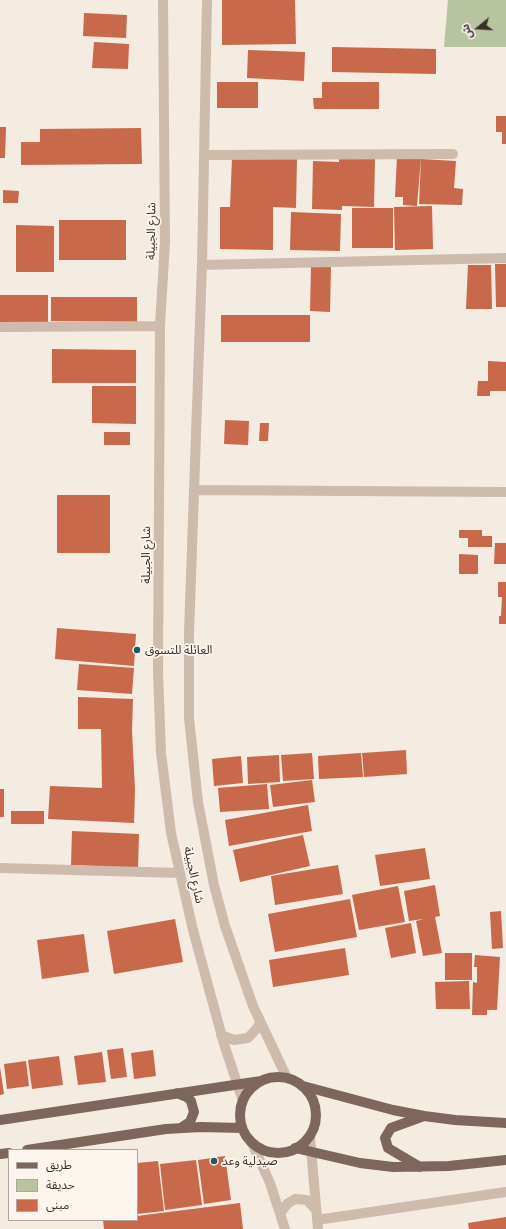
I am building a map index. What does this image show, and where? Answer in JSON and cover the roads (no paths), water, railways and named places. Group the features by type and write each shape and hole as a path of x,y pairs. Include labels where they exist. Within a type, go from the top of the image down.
{"main road":[{"path":"303,1086 309,1093 316,1110 316,1120 310,1137 287,1152 269,1152 252,1143 242,1128 240,1110 247,1093 261,1081 269,1077 287,1078 303,1086 393,1110 455,1120 506,1123"},
{"path":"0,1120 261,1081"},
{"path":"176,1093 187,1097 194,1106 194,1112 190,1122 181,1128"},
{"path":"421,1168 388,1148 385,1138 391,1128 424,1116"},
{"path":"34,1149 181,1128 242,1128"},
{"path":"295,1148 310,1153 360,1163 421,1168 506,1160"}],"street":[{"name":"شارع الجبيلة","path":"163,0 165,242 160,326 158,713 165,793 180,873 206,981 221,1035 243,1101"},
{"path":"207,0 202,265 188,675 189,718 198,802 214,885 225,926 238,966 260,1020 287,1078"},
{"path":"204,155 453,154"},
{"path":"202,265 506,258"},
{"path":"0,327 160,326"},
{"path":"194,490 506,492"},
{"path":"0,868 180,873"},
{"path":"221,1035 234,1040 248,1038 258,1028 260,1020"},
{"path":"310,1137 310,1153 318,1224 506,1192"},
{"path":"252,1143 270,1184 285,1229"},
{"path":"280,1214 286,1204 295,1199 307,1200 316,1208"}],"place":[{"name":"العائلة للتسوق","path":"137,650"},
{"name":"صيدلية وعد","path":"214,1161"}]}
